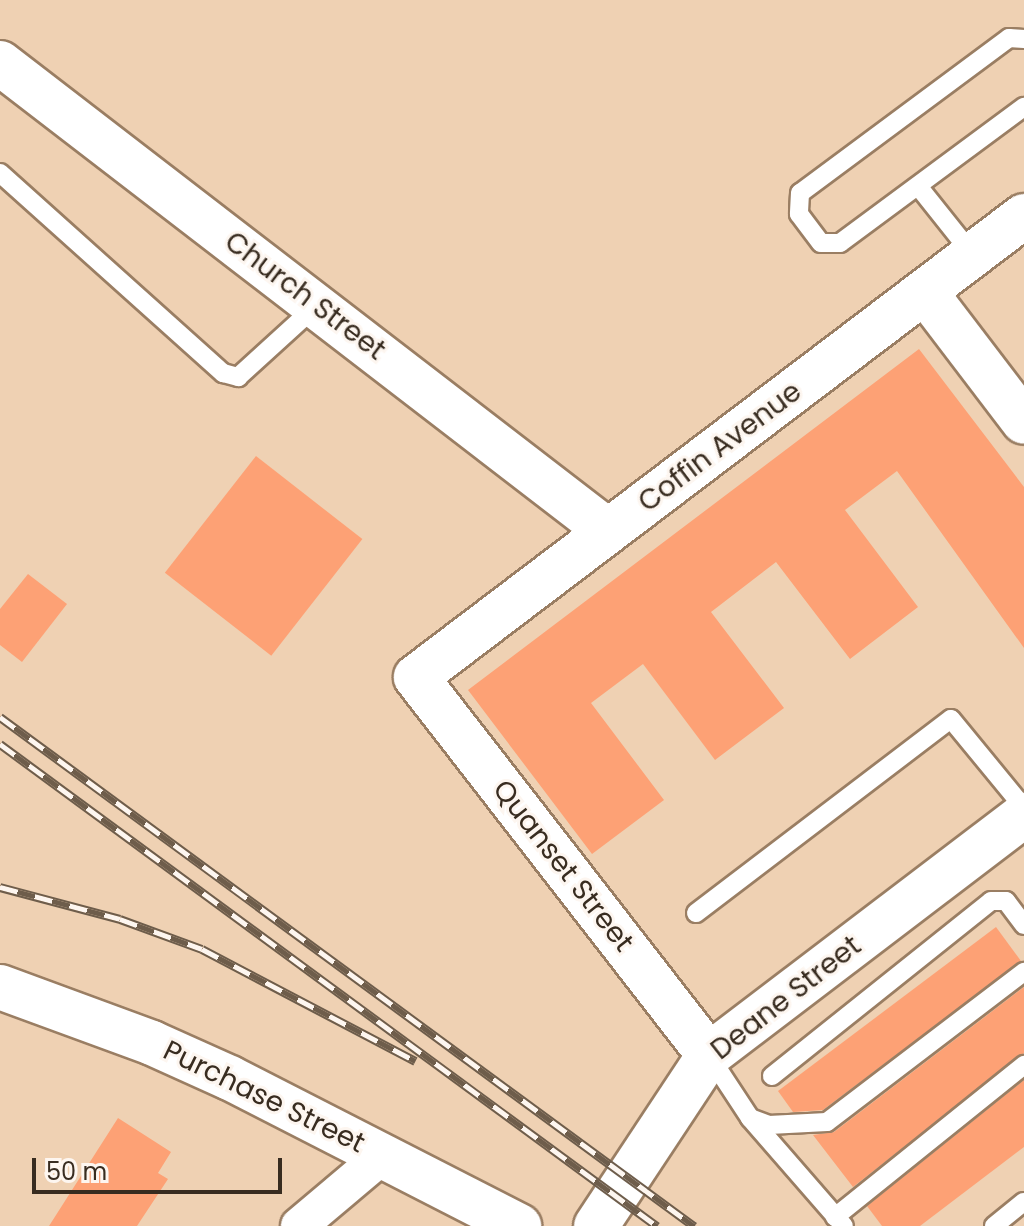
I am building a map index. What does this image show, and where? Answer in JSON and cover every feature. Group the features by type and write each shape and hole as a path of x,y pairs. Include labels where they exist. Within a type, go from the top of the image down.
{"main road":[{"name":"Church Street","path":"5,76 317,305 608,531"},
{"name":"Coffin Avenue","path":"416,677 1024,216"},
{"path":"925,292 1024,422"},
{"name":"Quanset Street","path":"416,677 709,1055"},
{"name":"Deane Street","path":"596,1226 709,1055 1024,815"},
{"name":"Purchase Street","path":"0,987 152,1043 383,1155 519,1226"}],"street":[{"path":"299,1226 383,1155"}],"lane":[{"path":"1024,39 1009,38 800,193 799,214 821,243 840,243 1024,107"},
{"path":"0,173 223,373 238,377 317,305"},
{"path":"918,186 973,255"},
{"path":"696,913 951,719 1024,808"},
{"path":"772,1076 991,901 1006,901 1024,925"},
{"path":"750,1118 769,1125 827,1122 1024,972"},
{"path":"709,1055 750,1118 840,1221 1024,1065"},
{"path":"994,1226 1024,1202"}],"building":[{"path":"919,349 1024,487 1024,648 897,471 845,510 918,607 850,659 776,562 711,612 784,708 715,760 643,664 591,703 664,800 592,854 468,690"},
{"path":"256,456 362,539 271,656 165,573"},
{"path":"28,574 67,604 22,662 0,645 0,609"},
{"path":"996,927 1021,961 823,1110 793,1112 778,1091"},
{"path":"1024,987 1024,1053 853,1187 813,1135 834,1132"},
{"path":"1024,1080 1024,1147 920,1226 882,1226 867,1206"},
{"path":"118,1118 171,1152 158,1173 168,1179 137,1226 49,1226"}],"railway":[{"path":"0,717 694,1226"},
{"path":"0,744 657,1226"},
{"path":"0,887 120,919 202,949 415,1061"}]}
